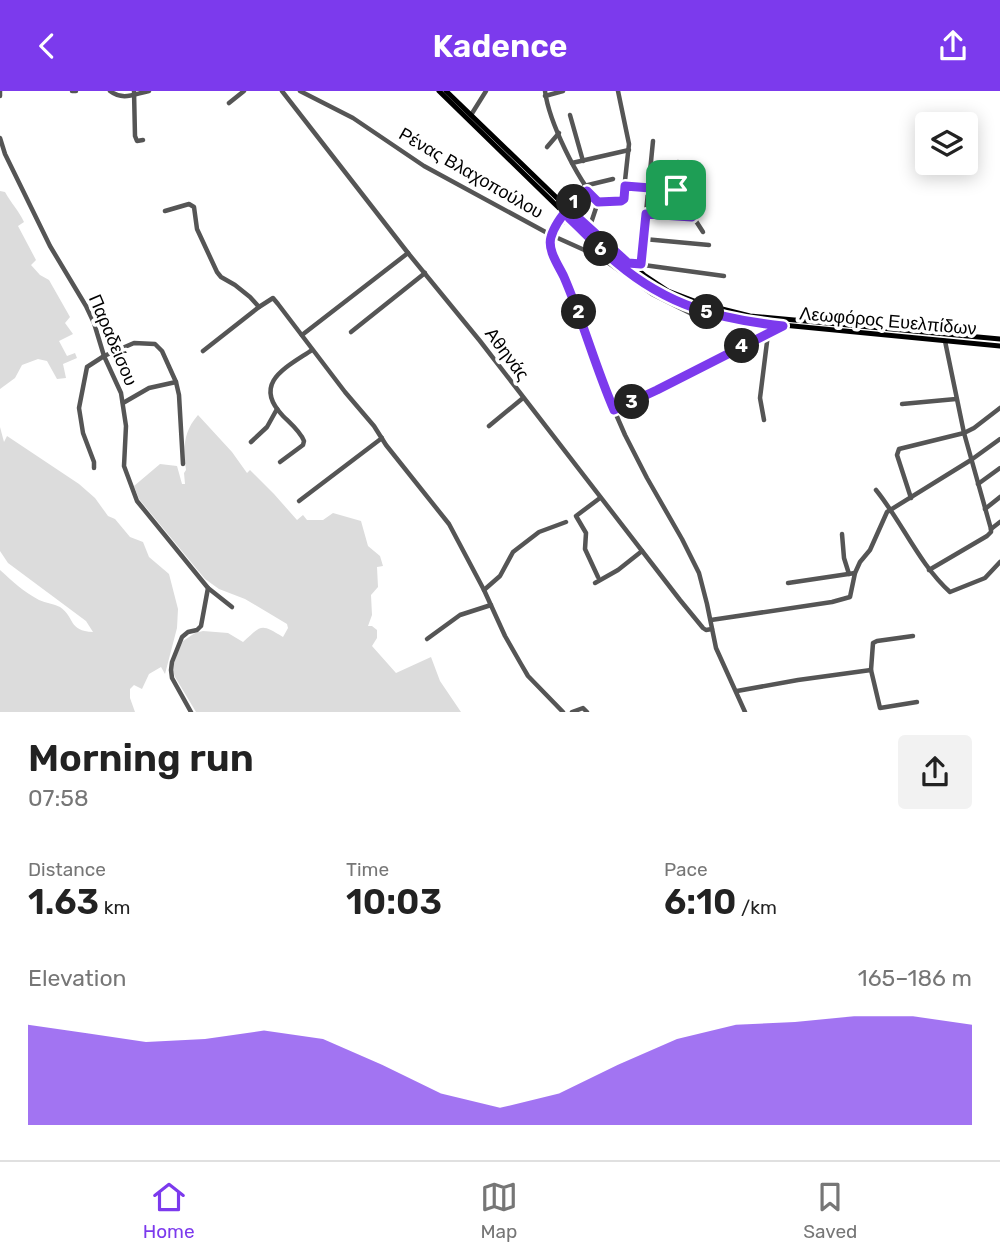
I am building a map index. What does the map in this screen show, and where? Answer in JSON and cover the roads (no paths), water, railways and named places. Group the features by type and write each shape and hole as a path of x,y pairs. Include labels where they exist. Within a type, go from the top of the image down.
{"main road":[{"name":"Λεωφόρος Ευελπίδων","path":"439,91 569,213 628,263 651,281 686,299 735,313 1000,338"},
{"name":"Λεωφόρος Ευελπίδων","path":"446,91 569,213 598,247 637,279 665,296 700,310 734,319 1000,346"}],"street":[{"path":"110,91 124,98 134,92 149,91"},
{"path":"229,103 244,91"},
{"name":"Αθηνάς","path":"282,91 703,628 712,629"},
{"name":"Ρένας Βλαχοπούλου","path":"300,91 353,118 424,166 600,257 633,282 670,304 694,315 700,310"},
{"path":"471,115 486,91"},
{"path":"563,91 545,93 547,107 572,163 586,188 598,202"},
{"path":"598,202 623,201 629,150 618,91"},
{"path":"134,92 135,136 137,141 143,140"},
{"path":"570,115 583,161"},
{"path":"547,147 558,133"},
{"name":"Παραδείσου","path":"0,138 5,154 50,246 94,323 104,356 121,393 126,426 124,466 138,501 208,588 232,607"},
{"path":"641,264 653,141"},
{"path":"572,163 629,150"},
{"path":"678,162 676,190 703,232"},
{"path":"586,188 612,179"},
{"path":"625,186 676,190"},
{"path":"586,188 583,197 553,233 552,250 573,297 598,373 614,410 647,478 693,561 703,587 716,648 746,712"},
{"path":"589,229 598,202"},
{"path":"165,211 189,204 194,207 197,229 217,272 259,307"},
{"path":"646,214 692,217"},
{"path":"644,239 709,245"},
{"path":"302,335 408,253"},
{"path":"628,263 724,276"},
{"path":"351,332 425,273"},
{"path":"203,351 273,298 449,524 528,676 563,712"},
{"path":"614,410 783,326"},
{"path":"764,420 760,398 768,333"},
{"path":"946,341 964,433 991,529"},
{"path":"94,468 83,433 79,408 87,367 134,343 155,344 162,351 176,381 183,464"},
{"path":"280,462 303,445 304,441 276,409 270,386 274,377 312,350"},
{"path":"123,403 149,388 176,381"},
{"path":"489,426 523,398"},
{"path":"902,404 956,399"},
{"path":"911,498 897,454 899,449 964,433 1000,408"},
{"path":"251,442 267,427 276,409"},
{"path":"299,501 382,438"},
{"path":"710,621 850,597 852,573 870,550 887,512 1000,439"},
{"path":"978,484 1000,468"},
{"path":"876,489 929,570 950,592 985,578 1000,562"},
{"path":"985,509 1000,497"},
{"path":"598,577 585,549 586,533 576,516 600,498"},
{"path":"484,590 500,576 513,552 539,532 566,522"},
{"path":"929,570 988,536 991,529 1000,522"},
{"path":"842,534 844,558 852,573"},
{"path":"595,583 618,570 642,551"},
{"path":"789,583 852,573"},
{"path":"191,712 170,670 182,637 201,626 208,588"},
{"path":"427,639 460,615 491,605"},
{"path":"913,636 873,643 871,670 881,709 917,702"},
{"path":"737,691 871,670"},
{"path":"572,712 583,708 587,712"}]}
